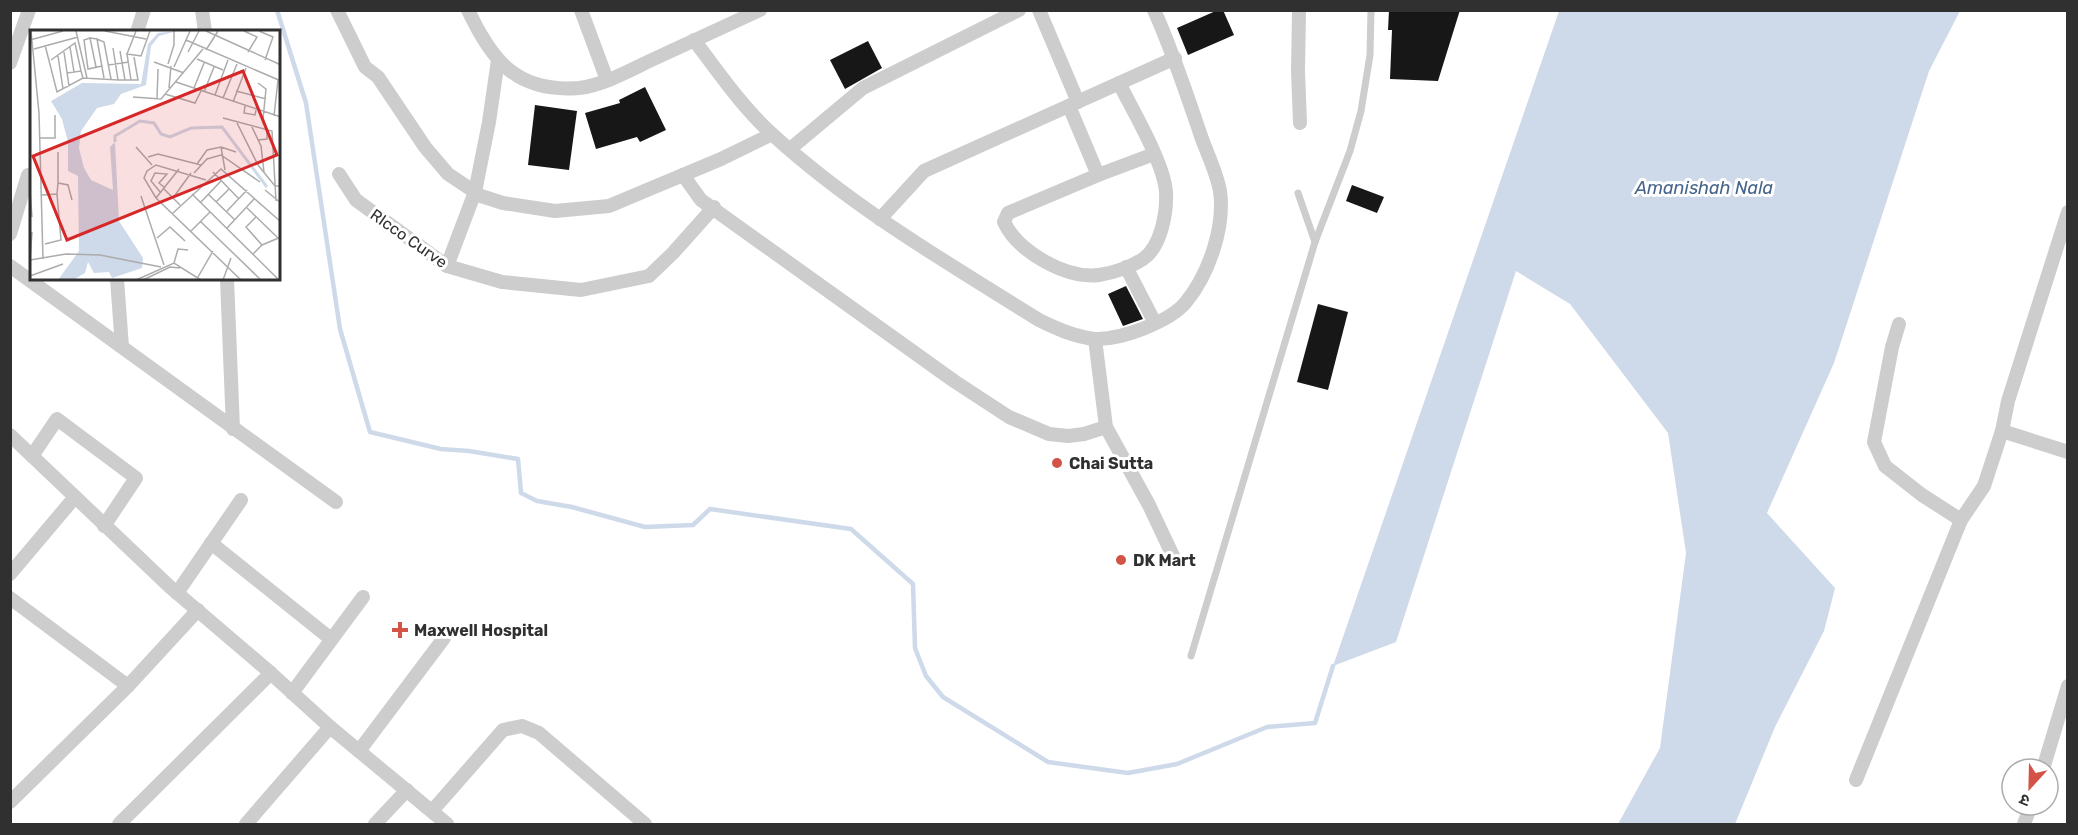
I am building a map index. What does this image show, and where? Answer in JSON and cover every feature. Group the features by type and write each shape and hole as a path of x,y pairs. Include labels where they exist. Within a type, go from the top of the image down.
{"street":[{"path":"10,63 29,10"},
{"path":"138,30 144,10"},
{"path":"202,10 205,30"},
{"path":"337,10 365,67 378,77 425,147 448,174 475,192 503,203 555,210 609,206 772,134"},
{"path":"468,10 482,38 507,69 528,81 547,86 580,88 607,80 760,10"},
{"path":"581,10 607,80"},
{"path":"790,149 863,88 1019,10"},
{"path":"1040,10 1098,175"},
{"path":"694,40 737,97 772,134 865,210 1039,321 1066,333 1095,339 1128,336 1155,323 1185,303 1209,264 1220,225 1220,190 1175,58 1154,10"},
{"path":"1299,10 1300,123"},
{"path":"880,219 924,171 1175,58"},
{"path":"447,266 475,192 498,60"},
{"path":"1119,83 1154,154 1166,190 1166,214 1159,238 1144,258 1126,267 1099,275 1079,273 1038,259 1009,234 1004,222 1008,213 1154,154"},
{"name":"RIcco Curve","path":"339,174 356,200 447,266 502,282 581,290 649,276 673,254 714,207"},
{"path":"10,234 28,175 30,176"},
{"path":"683,175 701,200 714,207 954,381 1009,417 1049,434 1068,436 1106,427"},
{"path":"1856,780 1961,520 1984,486 2067,212"},
{"path":"10,266 336,502"},
{"path":"1126,267 1155,323"},
{"path":"117,280 122,347"},
{"path":"227,280 233,429"},
{"path":"1899,324 1892,346 1874,442 1885,466 1922,495 1961,520"},
{"path":"1095,339 1106,427 1149,504 1174,558"},
{"path":"32,456 57,419 135,478 104,526"},
{"path":"2002,431 2067,452"},
{"path":"10,435 177,593 330,727 447,825"},
{"path":"10,574 75,497"},
{"path":"177,593 241,500"},
{"path":"211,543 332,639"},
{"path":"292,693 363,597"},
{"path":"10,598 128,686"},
{"path":"10,802 128,686 198,610"},
{"path":"359,751 444,638"},
{"path":"119,825 271,673"},
{"path":"2047,757 2064,709 2067,686"},
{"path":"432,811 503,730 522,726 539,733 645,825"},
{"path":"246,825 330,727"},
{"path":"375,825 407,790"}],"lane":[{"path":"1191,656 1315,242 1350,151 1361,111 1370,55 1371,10"},
{"path":"1298,193 1315,242"}],"water":[{"name":"Amanishah Nala","path":"1559,11 1960,11 1929,71 1834,363 1767,513 1835,588 1824,631 1775,727 1735,824 1618,824 1660,748 1686,553 1668,433 1570,304 1516,271 1396,642 1333,666"}],"building":[{"path":"1218,10 1223,10 1234,35 1188,55 1177,28"},
{"path":"1389,10 1460,10 1438,81 1390,79 1392,30 1388,30"},
{"path":"868,41 882,68 845,89 830,60"},
{"path":"645,87 666,130 640,142 637,137 596,149 585,113 620,103 619,100"},
{"path":"535,105 577,111 569,170 528,165"},
{"path":"1352,185 1384,197 1377,213 1346,201"},
{"path":"1126,286 1143,319 1123,326 1108,294"},
{"path":"1318,304 1348,312 1328,390 1297,382"}],"waterway":[{"path":"277,10 306,103 340,329 370,432 441,449 518,459 521,493 537,501 572,507 645,527 693,525 710,509 851,529 913,584 915,648 926,676 943,697 1048,762 1128,773 1177,764 1267,727 1315,723 1333,666"}],"place":[{"name":"Chai Sutta","path":"1057,463"},
{"name":"DK Mart","path":"1121,560"},
{"name":"Maxwell Hospital","path":"400,630"}]}
